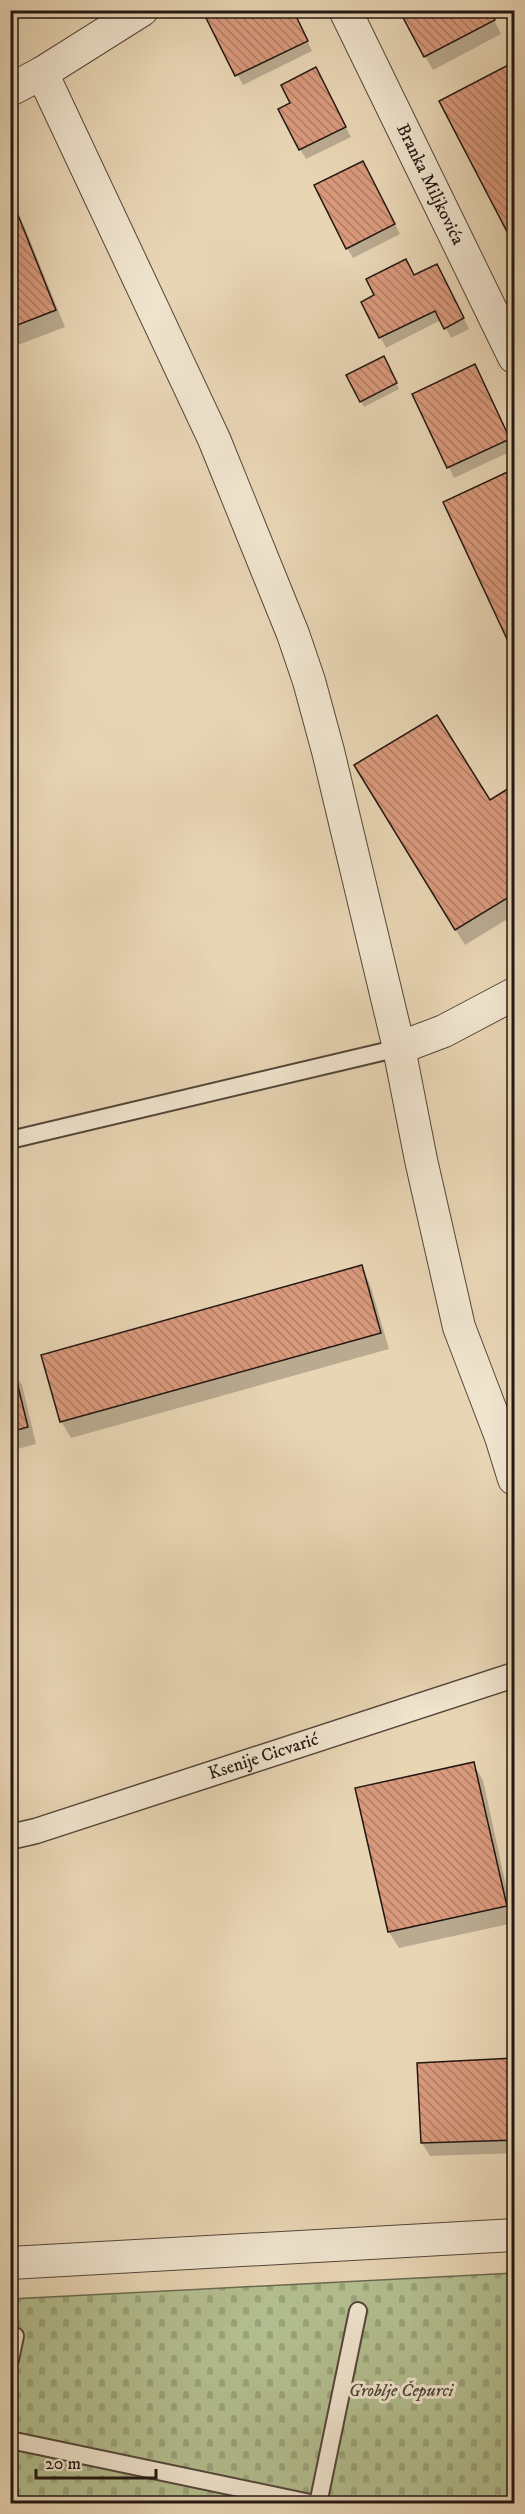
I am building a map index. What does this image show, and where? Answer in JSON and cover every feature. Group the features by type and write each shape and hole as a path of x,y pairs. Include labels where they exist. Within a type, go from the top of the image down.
{"street":[{"path":"10,90 42,73 142,10"},
{"name":"Branka Miljkovića","path":"345,10 514,357"},
{"path":"42,73 213,439 293,634 309,681 399,1048 421,1160 459,1327 501,1437 514,1479"},
{"path":"399,1048 444,1030 514,994"},
{"name":"Ksenije Cicvarić","path":"10,1837 48,1828 514,1675"},
{"path":"10,2263 514,2235"}],"lane":[{"path":"10,1140 399,1048"},
{"path":"10,2440 317,2504 358,2311"},
{"path":"10,2360 15,2336"}],"green space":[{"name":"Groblje Čepurci","path":"514,2273 514,2503 11,2504 11,2299"}],"building":[{"path":"202,10 293,10 308,41 235,76"},
{"path":"399,10 490,10 495,20 424,57"},
{"path":"514,62 514,245 439,101"},
{"path":"316,67 346,127 299,150 278,109 290,103 281,85"},
{"path":"363,161 395,224 346,249 314,185"},
{"path":"16,210 56,310 10,328 10,212"},
{"path":"406,259 414,275 437,264 464,318 444,329 435,311 379,338 361,302 374,295 366,279"},
{"path":"384,356 397,383 360,402 346,375"},
{"path":"475,364 510,439 447,468 412,394"},
{"path":"514,469 514,654 443,502"},
{"path":"437,715 490,800 514,785 514,894 455,930 354,765"},
{"path":"362,1265 381,1333 60,1422 41,1355"},
{"path":"514,1310 514,1336 509,1311"},
{"path":"13,1366 28,1427 10,1432 10,1367"},
{"path":"474,1762 507,1906 388,1932 355,1788"},
{"path":"514,2058 514,2140 421,2143 417,2063"}]}
